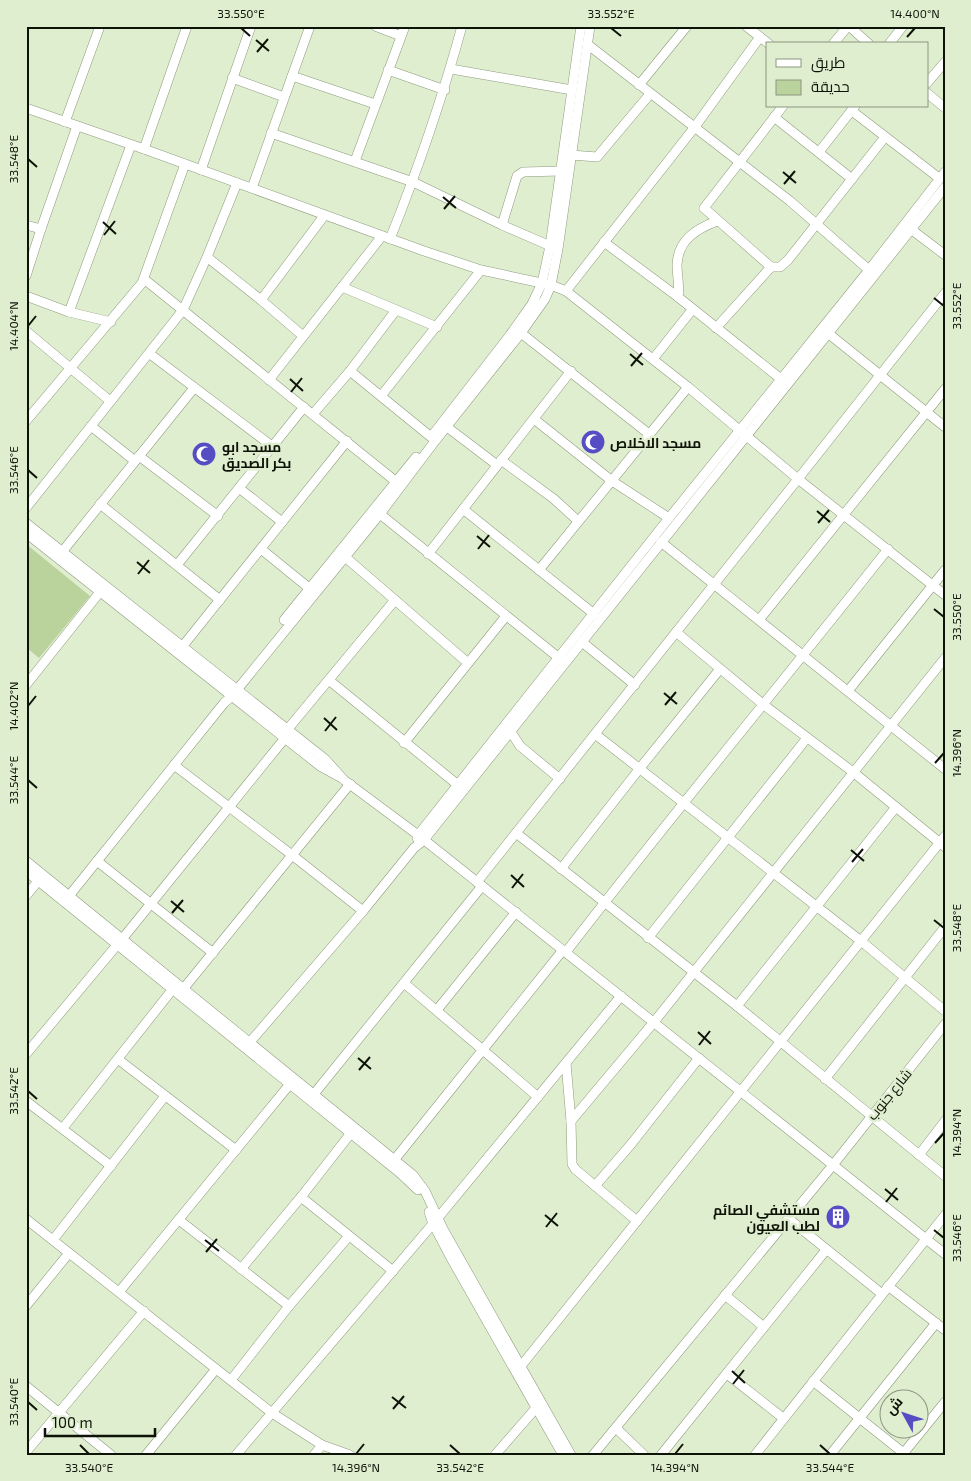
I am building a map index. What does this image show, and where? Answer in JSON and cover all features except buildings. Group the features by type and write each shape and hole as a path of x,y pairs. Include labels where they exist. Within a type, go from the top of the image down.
{"street":[{"path":"65,122 100,26"},
{"path":"144,149 187,26"},
{"path":"201,170 251,26"},
{"path":"252,188 310,26"},
{"path":"375,26 401,36"},
{"path":"356,161 375,104 405,26"},
{"path":"269,380 342,287 386,237 413,182 445,90 462,26"},
{"path":"554,247 561,171 581,26"},
{"path":"69,896 224,703 309,588 447,427 521,334 545,299 571,155 590,26"},
{"path":"639,86 687,26"},
{"path":"746,26 766,42"},
{"path":"835,42 848,26 867,42"},
{"path":"891,42 903,26"},
{"path":"566,291 694,128 760,37"},
{"path":"587,44 790,201 869,270"},
{"path":"928,82 945,62"},
{"path":"451,69 572,90"},
{"path":"388,70 445,90"},
{"path":"292,76 375,104"},
{"path":"232,78 284,97"},
{"path":"571,155 597,157 650,94"},
{"path":"928,94 945,108"},
{"path":"26,108 252,188 324,216 482,270 547,284 566,291 945,595"},
{"path":"771,267 717,221 705,210 704,206 740,163 781,108"},
{"path":"421,837 554,671 582,642 661,542 744,432 780,379 869,270 942,175 885,137 854,109 819,152"},
{"path":"774,117 852,179"},
{"path":"26,276 40,230 77,126"},
{"path":"271,133 413,182 502,225 554,247"},
{"path":"716,328 771,267 780,266 788,260 885,137"},
{"path":"69,312 132,145"},
{"path":"26,421 72,369 144,279 185,164"},
{"path":"502,225 517,176 523,172 561,171"},
{"path":"26,508 183,310 208,257 237,184"},
{"path":"250,1042 363,911 414,848 458,785 469,777 511,732 554,671 559,658 669,518 829,334 945,187"},
{"path":"261,300 324,216"},
{"path":"678,297 680,289 677,265 681,248 694,232 717,221"},
{"path":"26,225 40,230"},
{"path":"912,230 945,255"},
{"path":"604,242 678,297 780,379"},
{"path":"208,257 303,336"},
{"path":"382,396 482,270"},
{"path":"144,279 398,484"},
{"path":"232,691 380,514 398,484 431,437 510,336 547,284"},
{"path":"342,287 437,327"},
{"path":"314,1094 404,983 480,884 516,833 945,293"},
{"path":"26,296 69,312 111,322"},
{"path":"313,414 350,371 396,310"},
{"path":"653,359 692,310"},
{"path":"26,332 110,401"},
{"path":"521,334 650,434"},
{"path":"829,334 945,427"},
{"path":"150,354 272,446"},
{"path":"350,371 431,437"},
{"path":"428,554 571,372"},
{"path":"539,570 688,387"},
{"path":"62,552 194,388"},
{"path":"759,620 945,389"},
{"path":"178,565 304,407"},
{"path":"534,419 612,481 669,518"},
{"path":"90,426 218,516"},
{"path":"447,427 554,499 578,521"},
{"path":"182,647 347,441"},
{"path":"239,488 282,522"},
{"path":"100,504 220,600"},
{"path":"463,509 594,614"},
{"path":"380,514 559,658"},
{"path":"26,523 182,647 232,691"},
{"path":"26,533 286,734 325,760 347,782 421,837 945,1254"},
{"path":"661,542 944,767"},
{"path":"261,549 309,588"},
{"path":"395,1159 604,903 684,801 804,656 888,549"},
{"path":"344,556 468,663"},
{"path":"848,691 945,570"},
{"path":"26,685 100,592"},
{"path":"26,1054 151,904 286,734 396,600"},
{"path":"404,743 506,616"},
{"path":"518,1369 861,941 943,842 896,808 764,705 676,632"},
{"path":"582,642 635,685"},
{"path":"571,1120 654,1022 945,658"},
{"path":"561,869 720,669"},
{"path":"330,681 458,785"},
{"path":"511,732 520,746 560,779"},
{"path":"596,734 817,906 945,1010"},
{"path":"648,938 807,738"},
{"path":"174,765 363,911"},
{"path":"184,988 292,855 347,782"},
{"path":"737,1006 896,808"},
{"path":"516,833 737,1006 945,1176"},
{"path":"26,861 69,896 172,990 415,1186 518,1369 571,1455"},
{"path":"97,861 213,953"},
{"path":"26,872 184,988 395,1159 420,1184 428,1197 435,1221"},
{"path":"26,896 38,881"},
{"path":"437,1010 516,912"},
{"path":"825,1079 945,927"},
{"path":"404,983 538,1096"},
{"path":"63,1128 119,1060 172,990"},
{"path":"236,1455 435,1221 621,996"},
{"name":"شارع جنوب","path":"593,1455 834,1165 945,1024"},
{"path":"595,1186 699,1058"},
{"path":"119,1060 236,1150"},
{"path":"566,1063 571,1120 570,1158 572,1164 575,1169 637,1221"},
{"path":"119,1292 290,1084"},
{"path":"53,1240 166,1096"},
{"path":"26,1101 111,1166"},
{"path":"919,1155 945,1121"},
{"path":"241,1269 351,1133"},
{"path":"301,1197 393,1271"},
{"path":"755,1455 945,1215"},
{"path":"26,1219 272,1412 322,1445 350,1455"},
{"path":"789,1219 882,1294"},
{"path":"179,1220 289,1306"},
{"path":"231,1380 289,1306 349,1236"},
{"path":"662,1455 826,1250"},
{"path":"26,1306 69,1253"},
{"path":"888,1286 945,1330"},
{"path":"725,1296 764,1327"},
{"path":"26,1452 144,1311"},
{"path":"830,1455 936,1323"},
{"path":"146,1455 216,1369"},
{"path":"518,1369 536,1408 563,1455"},
{"path":"726,1374 783,1418"},
{"path":"813,1381 904,1454 945,1402"},
{"path":"26,1386 111,1455"},
{"path":"495,1455 536,1408"},
{"path":"616,1428 644,1455"},
{"path":"314,1455 322,1445"}],"green space":[{"path":"26,544 90,596 39,658 26,647"}],"place":[{"name":"مسجد الاخلاص","path":"593,442"},
{"name":"مسجد ابو بكر الصديق","path":"204,454"},
{"name":"مستشفي الصائم لطب العيون","path":"838,1217"}]}
